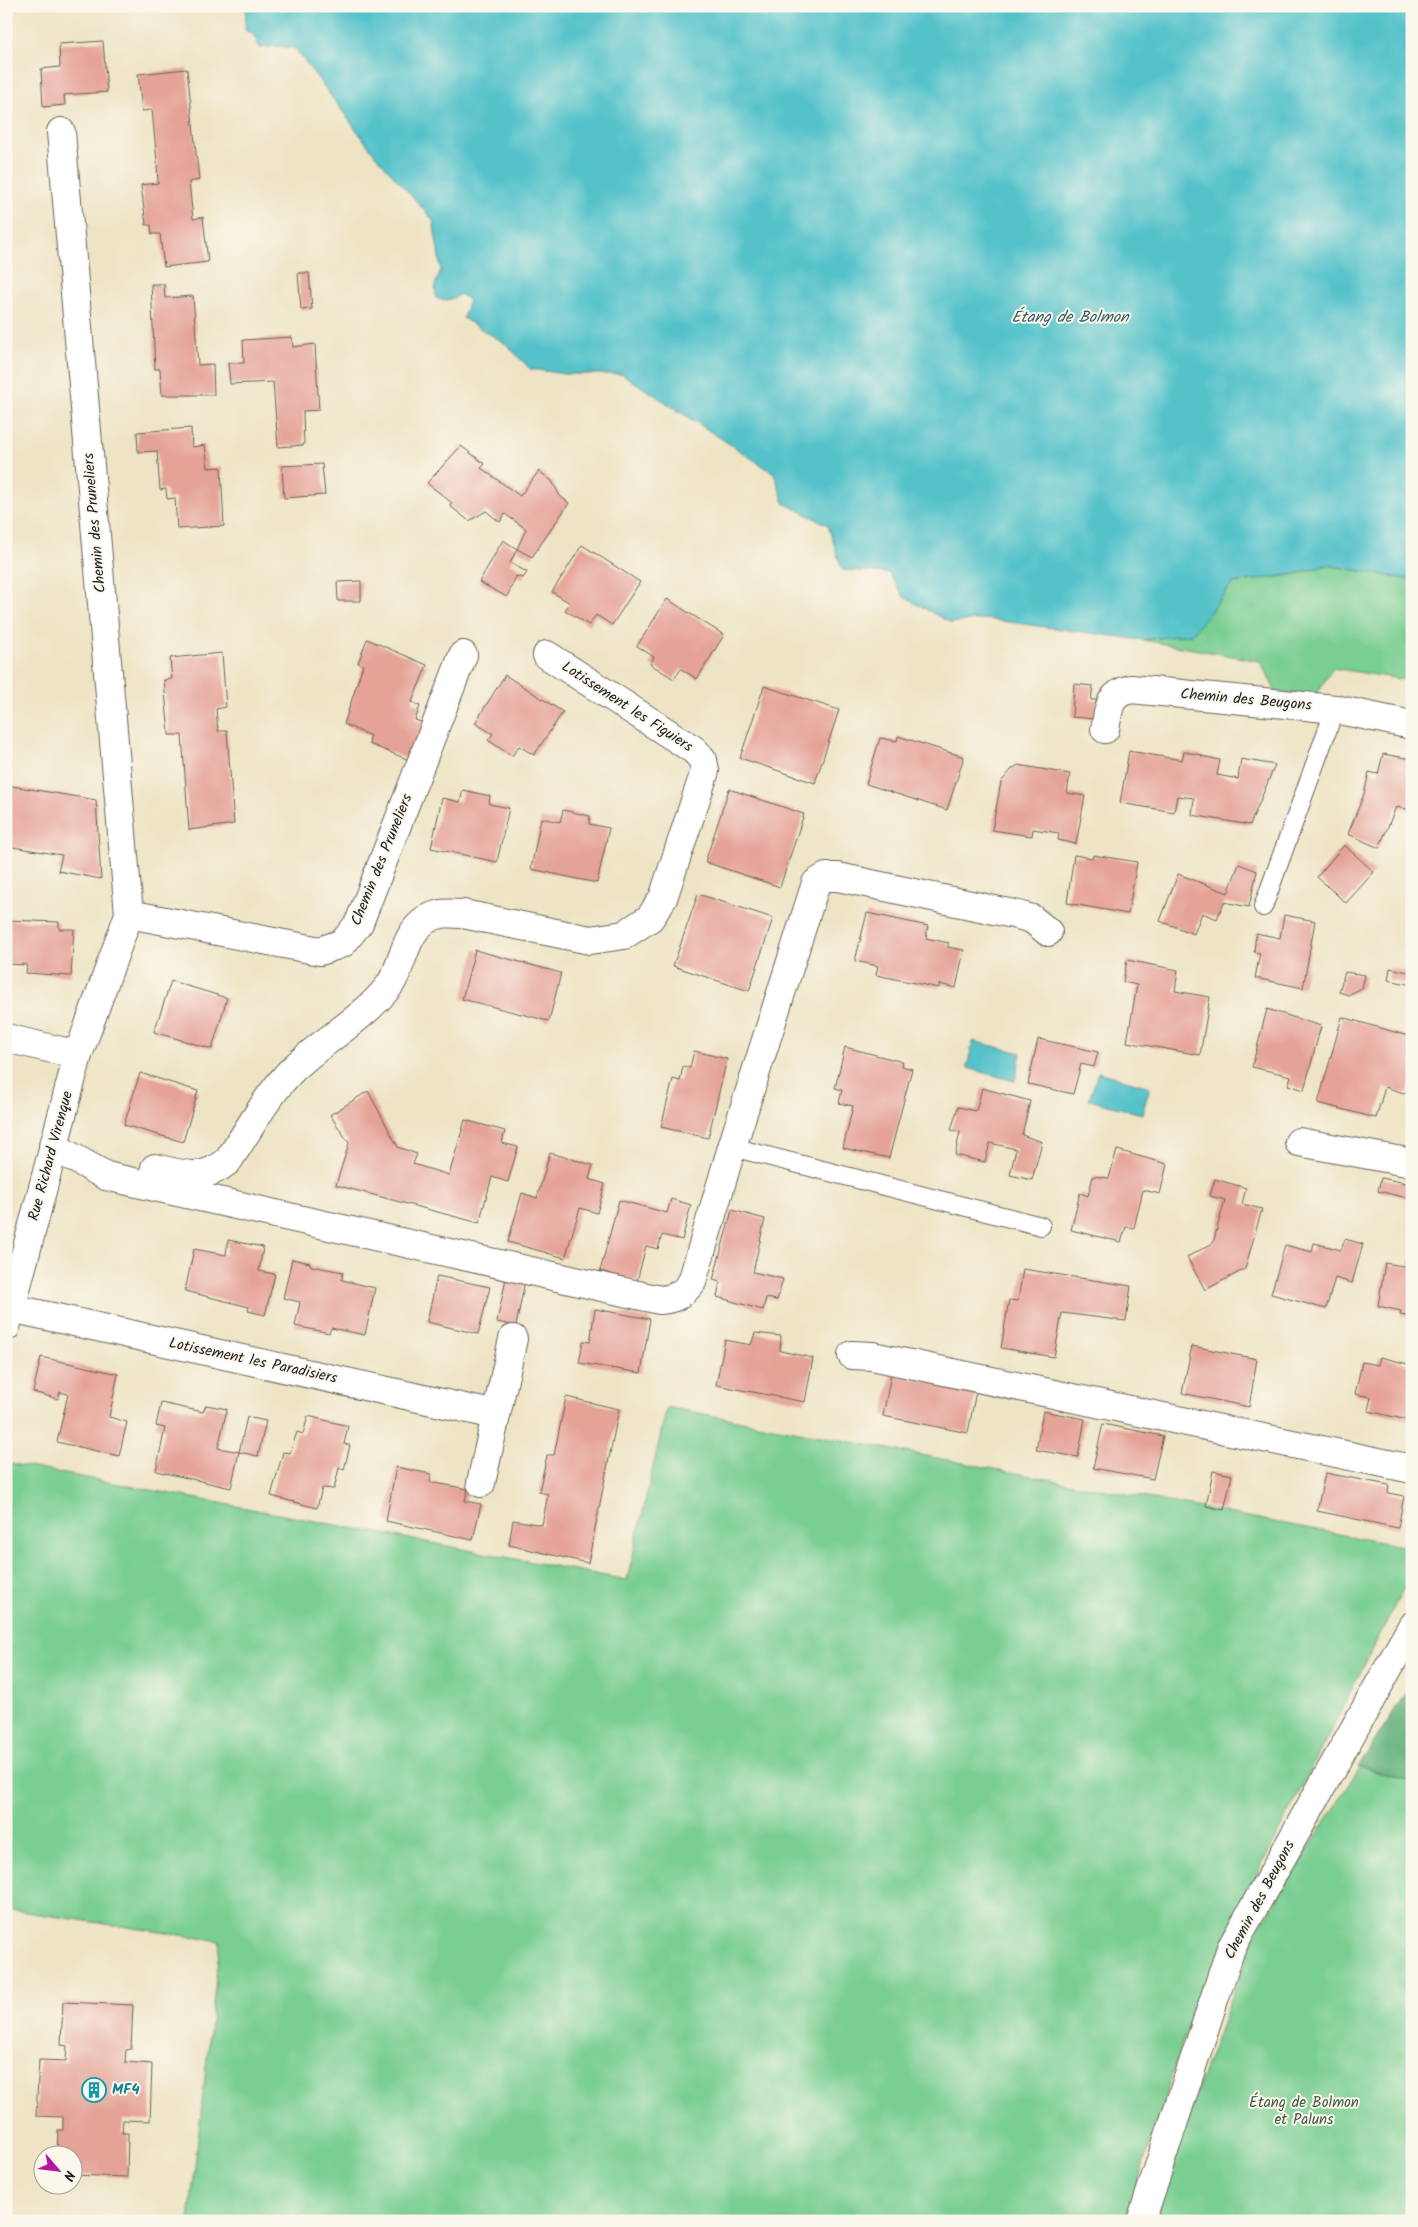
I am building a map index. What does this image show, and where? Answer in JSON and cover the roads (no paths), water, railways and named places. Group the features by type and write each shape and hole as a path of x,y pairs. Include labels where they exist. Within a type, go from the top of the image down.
{"street":[{"name":"Chemin des Pruneliers","path":"61,132 129,914 78,1055"},
{"name":"Chemin des Pruneliers","path":"129,914 320,951 343,943 359,923 463,655"},
{"name":"Lotissement les Figuiers","path":"53,1146 187,1176 204,1175 217,1170 228,1161 276,1088 292,1070 370,1005 390,984 412,935 426,920 444,912 463,914 590,940 624,935 650,918 663,898 705,771 703,760 694,750 547,655"},
{"name":"Chemin des Beugons","path":"1105,729 1110,706 1114,698 1120,691 1131,689 1335,708 1412,725"},
{"path":"53,1146 106,1176 660,1300 679,1296 692,1282 732,1147 816,883 826,877 838,877 1018,915 1032,919 1048,932"},
{"path":"6,1038 78,1055"},
{"name":"Rue Richard Virenque","path":"9,1317 78,1055"},
{"path":"1298,1142 1412,1163"},
{"name":"Lotissement les Paradisiers","path":"9,1317 496,1415"},
{"path":"481,1483 513,1339"},
{"path":"852,1355 872,1356 1412,1469"},
{"name":"Chemin des Beugons","path":"1141,2221 1231,1948 1412,1626"}],"lane":[{"path":"1263,907 1335,708"},
{"path":"732,1147 1041,1226"}],"water":[{"name":"Étang de Bolmon","path":"243,6 1412,6 1412,580 1327,565 1296,574 1233,583 1192,634 1142,640 986,619 951,623 904,597 889,573 842,570 828,525 784,503 774,473 622,374 565,374 530,369 506,344 463,318 469,300 460,294 449,300 436,298 435,285 441,270 433,220 376,156 295,48 278,46 260,48 253,34 245,30 246,9"},
{"path":"973,1041 1021,1053 1015,1081 967,1068"},
{"path":"1098,1072 1150,1087 1142,1114 1089,1100"}],"place":[{"name":"MF4","path":"94,2090"}],"park label":[{"name":"Étang de Bolmon et Paluns","path":"1304,2112"}]}
